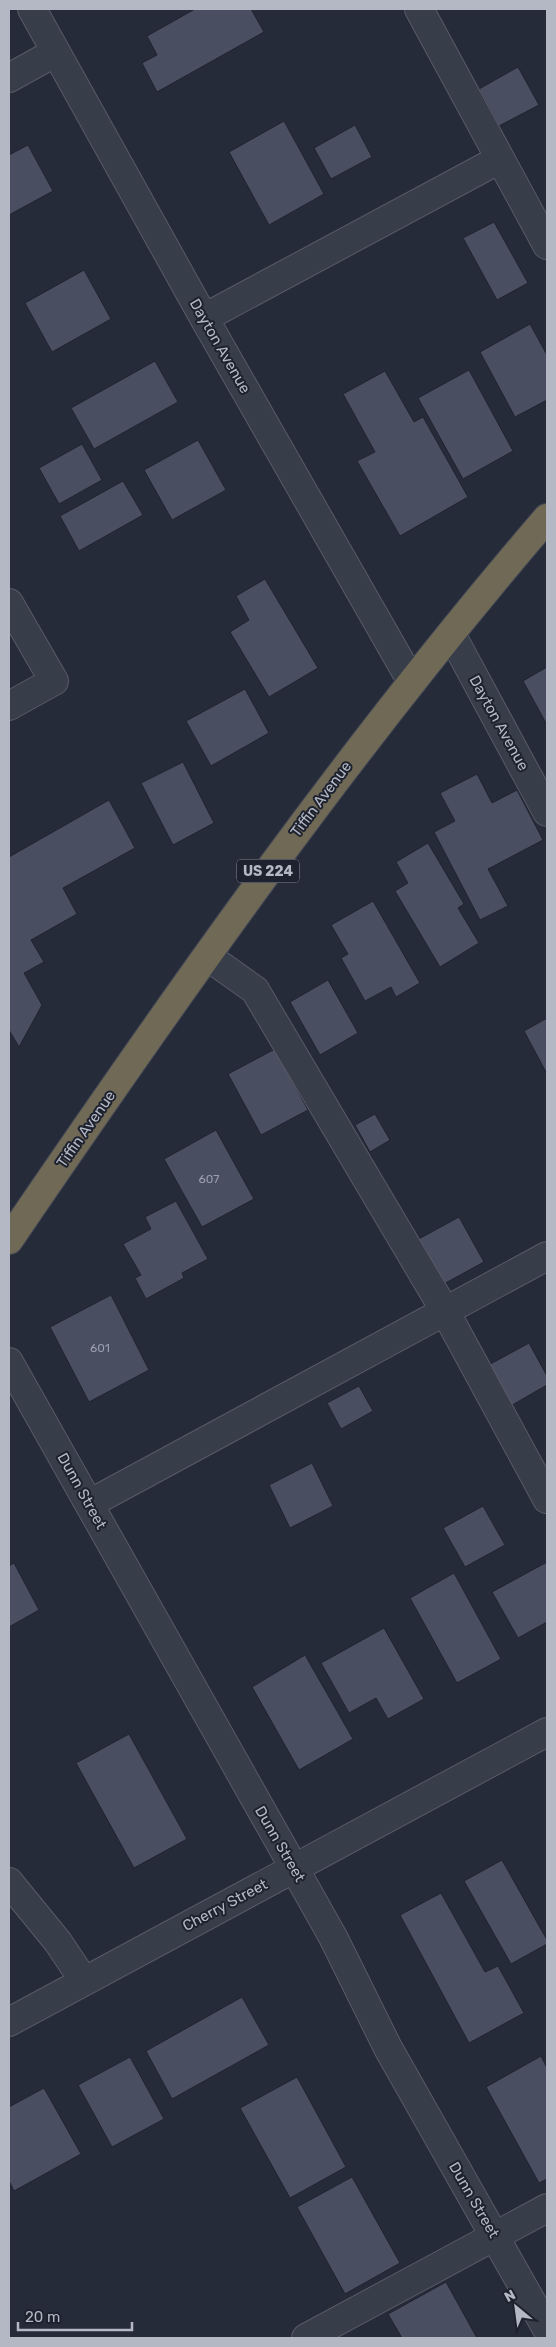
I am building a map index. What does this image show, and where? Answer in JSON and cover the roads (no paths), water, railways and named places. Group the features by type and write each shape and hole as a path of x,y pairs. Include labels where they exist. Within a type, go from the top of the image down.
{"highway":[{"name":"Tiffin Avenue","path":"11,1229 276,859 379,722 547,518"}],"street":[{"name":"Dayton Avenue","path":"32,9 204,318 412,682"},
{"path":"419,9 547,245"},
{"path":"9,78 56,52"},
{"path":"204,318 500,159"},
{"path":"9,603 54,681 9,706"},
{"name":"Dayton Avenue","path":"450,634 547,812"},
{"path":"207,956 254,990 445,1311 547,1498"},
{"path":"89,1504 547,1256"},
{"name":"Dunn Street","path":"9,1362 333,1937 388,2048 547,2329"},
{"name":"Cherry Street","path":"9,2022 547,1732"},
{"path":"9,1882 58,1942 84,1981"},
{"path":"306,2338 547,2208"}]}
